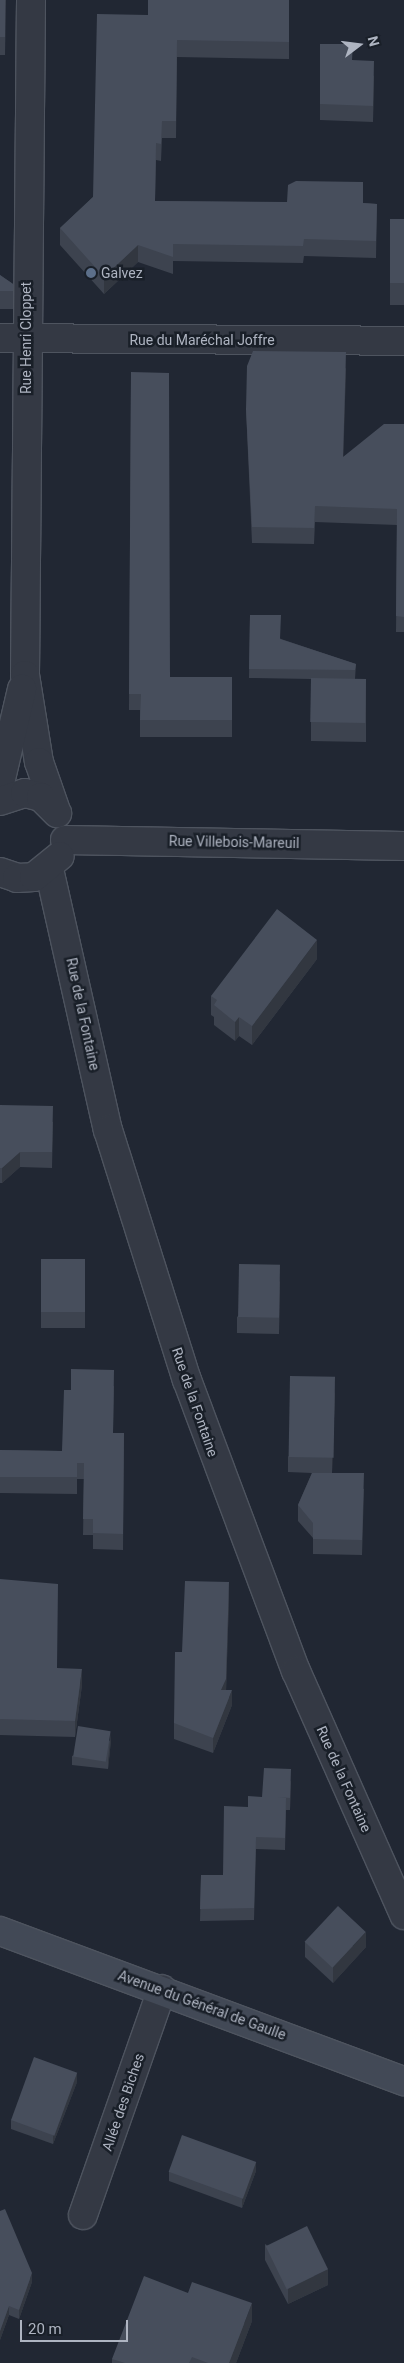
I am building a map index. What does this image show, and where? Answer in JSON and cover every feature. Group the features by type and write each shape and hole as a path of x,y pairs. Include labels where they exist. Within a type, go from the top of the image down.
{"street":[{"name":"Rue Henri Cloppet","path":"31,0 13,339 25,675 39,762 55,808 63,823 65,840"},
{"name":"Rue du Maréchal Joffre","path":"13,339 404,341"},
{"name":"Rue Henri Cloppet","path":"0,783 25,675"},
{"path":"0,801 25,793 55,808"},
{"path":"0,872 17,878 50,869 65,840"},
{"name":"Rue Villebois-Mareuil","path":"65,840 404,846"},
{"name":"Rue de la Fontaine","path":"50,869 108,1130 187,1380 296,1671 404,1915"},
{"name":"Avenue du Général de Gaulle","path":"0,1931 162,1989 404,2081"},
{"name":"Allée des Biches","path":"83,2215 162,1989"}],"building":[{"path":"0,0 5,0 5,37 0,37"},
{"path":"148,0 289,0 289,42 177,40 176,121 162,121 161,144 156,143 155,201 287,202 288,185 296,181 363,182 363,203 377,204 376,241 304,239 303,246 173,244 173,257 138,245 104,277 60,228 93,197 97,14 148,15"},
{"path":"320,44 353,44 352,60 374,61 373,106 320,104"},
{"path":"390,219 404,219 404,283 390,283"},
{"path":"0,275 13,284 13,291 0,291"},
{"path":"253,351 346,352 343,457 384,424 404,424 404,617 396,616 397,509 315,506 314,528 252,527 246,409 247,366"},
{"path":"131,372 169,373 170,677 232,677 232,720 140,720 141,694 129,694"},
{"path":"250,615 281,615 280,639 356,664 355,670 249,669"},
{"path":"311,678 366,679 365,723 310,722"},
{"path":"277,909 317,940 252,1026 239,1017 235,1022 214,1005 217,1000 211,996"},
{"path":"0,1105 53,1106 52,1152 20,1152 0,1168"},
{"path":"41,1259 85,1259 85,1312 41,1312"},
{"path":"239,1264 280,1265 279,1318 238,1317"},
{"path":"71,1369 114,1370 113,1433 124,1433 123,1534 93,1533 93,1519 83,1519 84,1463 77,1463 77,1477 0,1477 0,1450 62,1451 64,1390 71,1390"},
{"path":"290,1376 335,1377 334,1458 289,1457"},
{"path":"312,1473 364,1473 362,1540 313,1539 313,1523 298,1505"},
{"path":"0,1579 58,1584 57,1668 82,1669 75,1721 0,1719"},
{"path":"185,1581 229,1582 226,1679 221,1690 232,1690 213,1738 174,1723 175,1652 182,1652"},
{"path":"78,1726 111,1731 106,1762 73,1757"},
{"path":"264,1768 291,1769 290,1798 278,1797 286,1798 285,1838 256,1837 254,1908 200,1909 201,1875 223,1875 224,1806 248,1807 248,1796 262,1797"},
{"path":"338,1906 366,1932 332,1968 305,1942"},
{"path":"34,2057 77,2073 54,2136 11,2120"},
{"path":"182,2135 256,2162 243,2199 169,2172"},
{"path":"5,2209 32,2273 19,2310 9,2306 0,2331 0,2211"},
{"path":"307,2226 328,2269 287,2289 266,2246"},
{"path":"144,2276 188,2293 192,2282 252,2303 229,2363 208,2363 192,2357 189,2363 125,2363 112,2359"}],"place":[{"name":"Galvez","path":"91,273"}]}
